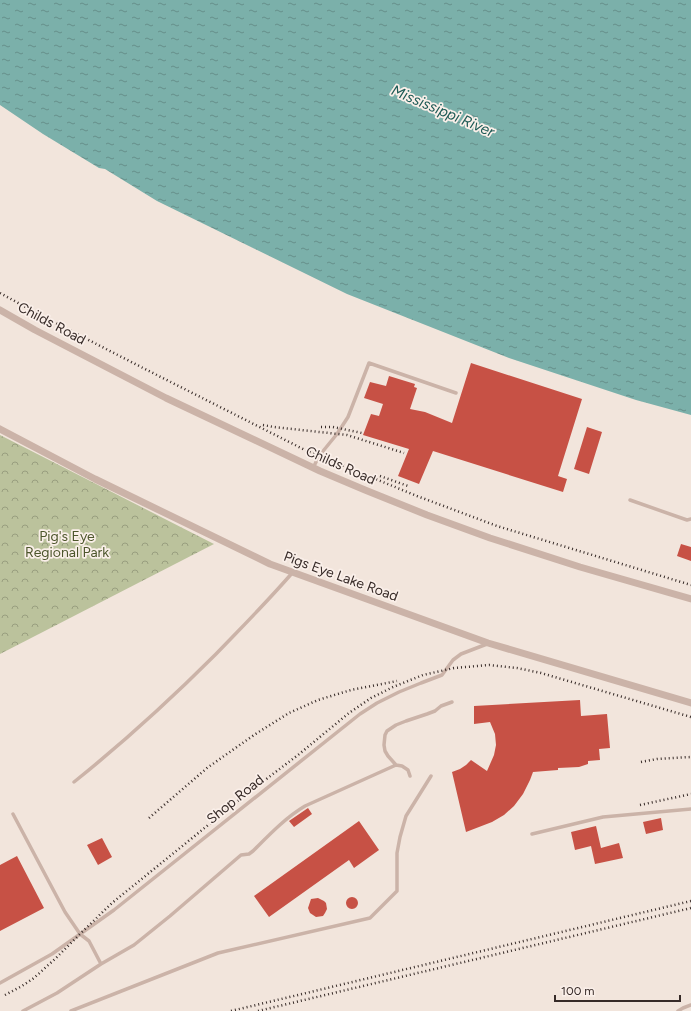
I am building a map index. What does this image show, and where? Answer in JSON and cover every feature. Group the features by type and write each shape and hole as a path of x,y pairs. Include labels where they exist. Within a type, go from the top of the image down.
{"street":[{"name":"Childs Road","path":"0,310 35,330 166,398 313,468 365,490 490,538 562,562 691,599"},
{"name":"Pigs Eye Lake Road","path":"0,429 130,496 270,564 488,643 691,702"}],"lane":[{"path":"313,468 319,456 337,434 348,417 369,363 456,393"},
{"path":"630,500 687,520 691,519"},
{"path":"74,782 175,694 264,605 293,572"},
{"name":"Shop Road","path":"0,983 52,954 114,910 360,714 377,703 399,692 421,682 442,675 453,660 461,654 488,643"},
{"path":"396,765 385,751 385,735 387,731 396,724 435,711 452,702"},
{"path":"24,1011 57,993 101,964 134,945 241,855 249,854 253,851 298,810 396,765 402,766 408,770 410,776"},
{"path":"71,1011 218,953 370,918 397,891 397,853 406,816 431,776"},
{"path":"532,834 603,817 691,809"},
{"path":"13,814 65,912 80,934 89,942 101,964"},
{"path":"678,1011 691,1005"}],"green space":[{"name":"Pig's Eye Regional Park","path":"0,435 214,544 0,654"}],"water":[{"name":"Mississippi River","path":"0,0 691,0 691,415 636,400 509,358 347,294 157,201 105,169 99,168 43,134 0,105"}],"building":[{"path":"471,363 582,399 558,476 567,479 563,492 433,451 419,484 398,476 409,449 363,435 371,414 379,416 383,404 364,398 370,382 386,386 389,376 415,384 414,387 417,388 410,409 425,412 452,423"},
{"path":"587,427 602,432 589,474 574,469"},
{"path":"681,544 691,547 691,561 677,556"},
{"path":"580,700 581,716 607,714 610,748 599,749 600,760 588,761 588,764 579,767 558,768 558,770 533,772 523,794 514,806 504,815 492,822 466,832 452,772 460,769 471,760 487,771 494,755 496,745 495,734 490,722 474,724 474,706"},
{"path":"308,808 312,814 294,827 289,821"},
{"path":"661,818 663,830 646,834 643,822"},
{"path":"359,821 379,850 354,868 349,860 269,917 254,896"},
{"path":"596,826 601,848 619,843 623,858 595,864 591,846 575,850 571,832"},
{"path":"102,838 112,857 98,865 87,845"},
{"path":"17,856 44,908 0,931 0,865"},
{"path":"350,897 354,897 358,903 354,909 350,909 346,905 346,901"},
{"path":"318,898 326,903 327,909 323,916 316,917 310,913 308,908 311,899"}],"railway":[{"path":"0,293 40,315 305,450 417,496 497,526 691,585"},
{"path":"263,425 347,435 404,453"},
{"path":"321,427 333,427 362,433"},
{"path":"380,476 408,486"},
{"path":"5,995 34,978 112,903 244,796 298,755 349,713 371,698 393,687 423,675 454,668 489,665 517,668 541,673 691,717"},
{"path":"149,818 207,768 254,735 289,713 318,700 351,690 397,681"},
{"path":"641,762 657,759 691,757"},
{"path":"640,805 691,794"},
{"path":"231,1011 691,901"},
{"path":"258,1011 691,908"}]}
